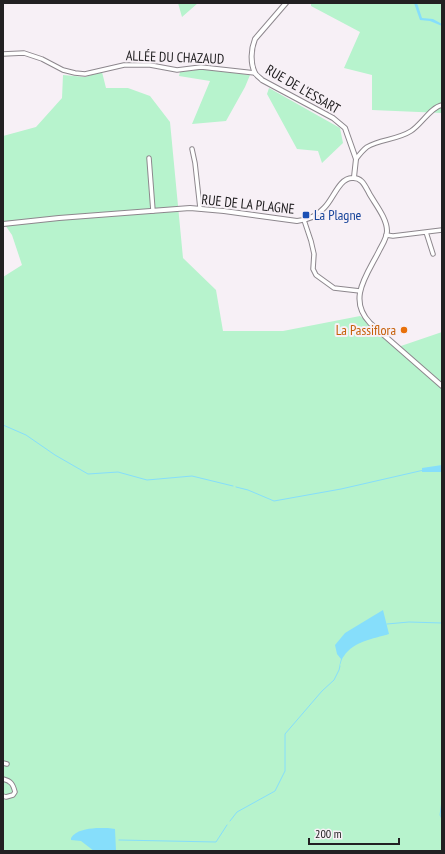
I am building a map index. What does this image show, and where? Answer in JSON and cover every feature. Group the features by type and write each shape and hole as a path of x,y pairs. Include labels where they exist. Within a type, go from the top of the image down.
{"street":[{"name":"RUE DE L'ESSART","path":"286,3 255,39 252,47 252,60 255,73 262,80 340,123 345,128 356,159 354,178"},
{"name":"ALLÉE DU CHAZAUD","path":"3,54 24,53 42,59 62,70 85,74 124,65 150,65 177,70 202,67 255,73"},
{"path":"356,159 366,148 406,134 415,128 435,109 442,105"},
{"path":"192,149 200,208"},
{"path":"149,158 153,211"},
{"name":"RUE DE LA PLAGNE","path":"3,224 200,208 297,221 304,220 319,213 326,207 344,181 349,178 354,178"},
{"path":"354,178 363,182 386,226 386,235 360,291 360,306 366,319 442,386"},
{"path":"304,220 314,254 313,269 316,274 334,288 360,291"},
{"path":"386,235 442,230"},
{"path":"426,232 433,254"},
{"path":"3,779 10,781 14,792 13,795 6,797 3,796"}],"green space":[{"path":"178,3 198,3 182,17"},
{"path":"311,3 442,3 442,113 372,110 372,75 344,68 360,32 311,6"},
{"path":"202,69 250,75 226,121 192,124 210,81 179,76 180,72"},
{"path":"102,72 106,88 128,88 150,96 170,122 183,258 216,290 223,331 283,331 360,316 398,347 442,332 442,851 3,851 3,277 22,265 12,235 3,222 3,136 36,127 62,98 63,75 85,77"},
{"path":"269,88 340,128 343,143 322,163 318,151 297,149 267,94"}],"water":[{"path":"414,3 417,3 422,18 433,19 442,24 442,26 430,21 420,20"},
{"path":"442,465 442,472 422,472 422,468"},
{"path":"383,610 389,634 364,641 353,647 343,657 339,667 341,659 337,654 335,645 345,633"},
{"path":"85,829 115,829 116,851 94,851 81,841 71,840 73,835 76,833"}],"waterway":[{"path":"3,425 26,435 55,455 88,474 118,472 147,480 192,476 233,486"},
{"path":"236,487 248,490 274,501 341,489 424,470"},
{"path":"387,624 409,622 442,623"},
{"path":"230,821 237,812 275,791 285,771 285,734 322,691 334,680 340,666"},
{"path":"442,801 440,815 442,819"},
{"path":"119,840 216,842 227,825"}],"place":[{"name":"La Plagne","path":"306,215"},
{"name":"La Passiflora","path":"404,330"}]}
